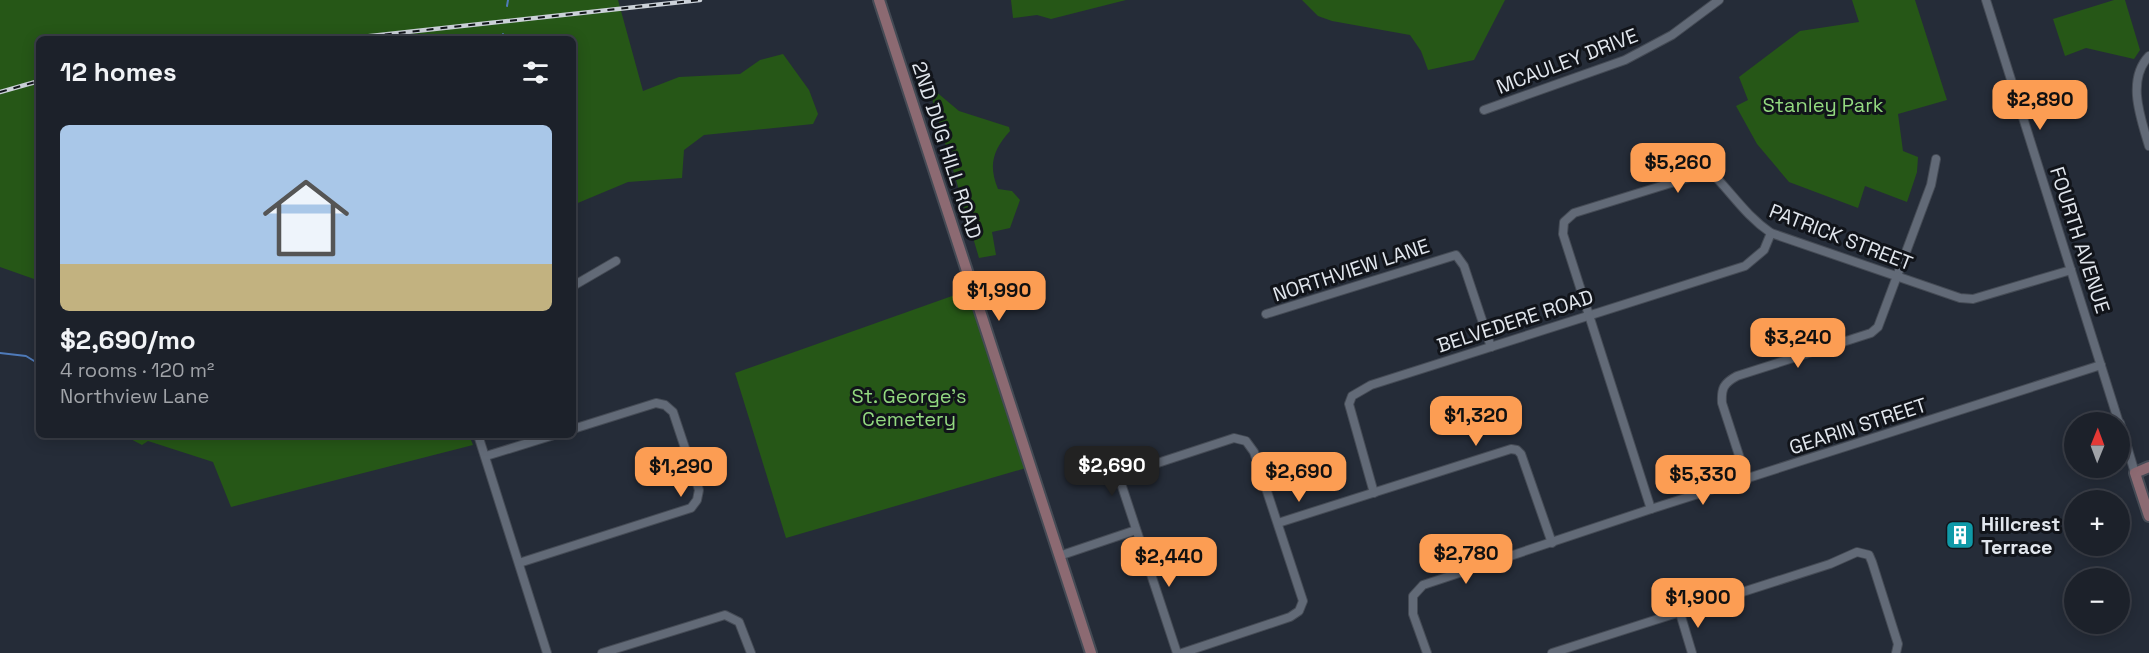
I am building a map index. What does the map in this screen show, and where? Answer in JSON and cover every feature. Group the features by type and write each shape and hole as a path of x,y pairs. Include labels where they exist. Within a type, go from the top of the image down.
{"street":[{"name":"2ND DUG HILL ROAD","path":"879,0 1091,653"},
{"name":"MCAULEY DRIVE","path":"1484,110 1625,60 1672,35 1719,0"},
{"name":"FOURTH AVENUE","path":"1986,0 2116,412"},
{"path":"2149,56 2144,61 2136,86 2139,114 2149,146"},
{"path":"1747,480 1722,403 1722,390 1726,382 1737,376 1870,333 1883,320 1931,185 1936,159"},
{"name":"PATRICK STREET","path":"1588,315 1564,231 1564,222 1574,213 1710,171 1730,191 1751,219 1771,233 1960,298 1973,299 2071,270"},
{"name":"BELVEDERE ROAD","path":"1374,493 1349,404 1352,396 1371,385 1745,266 1764,250 1771,233"},
{"name":"NORTHVIEW LANE","path":"1266,314 1456,255 1464,266 1491,347"},
{"path":"576,284 616,261"},
{"path":"1588,315 1651,508"},
{"name":"GEARIN STREET","path":"1427,653 1413,614 1413,596 1417,589 1651,508 1747,480 2101,365"},
{"path":"519,563 691,508 697,500 699,490 692,468 673,412 665,405 656,403 576,428"},
{"path":"479,438 547,653"},
{"path":"486,456 544,438"},
{"path":"1119,476 1234,438 1246,441 1254,452 1303,601 1299,611 1290,618 1182,653"},
{"path":"1278,523 1517,450 1526,467 1552,543"},
{"path":"1112,456 1177,653"},
{"name":"FOURTH AVENUE","path":"2130,457 2149,516"},
{"path":"2135,473 2149,467"},
{"path":"1059,556 1136,530"},
{"path":"1552,653 1830,564 1857,552 1864,552 1872,562 1898,644 1896,653"},
{"path":"1680,613 1692,653"},
{"path":"602,653 725,615 739,622 751,653"}],"green space":[{"path":"0,0 618,0 643,91 679,77 740,74 760,60 783,54 809,90 818,114 813,124 704,135 684,150 682,178 628,182 576,204 576,36 36,36 36,281 0,267"},
{"path":"1011,0 1126,0 1051,19 1037,15 1013,18"},
{"path":"1302,0 1505,0 1474,60 1428,70 1421,51 1410,35 1332,21 1318,16"},
{"name":"Stanley Park","path":"1852,0 1915,0 1947,100 1898,114 1903,151 1918,157 1917,172 1907,202 1865,186 1858,208 1789,182 1757,144 1736,106 1748,100 1739,77 1800,31 1859,22"},
{"path":"2114,0 2125,0 2140,50 2134,59 2086,48 2065,56 2053,19"},
{"path":"928,85 959,111 1009,127 1010,131 996,151 993,172 998,189 1012,191 1020,200 1010,228 992,232 996,255 979,258"},
{"name":"St. George's Cemetery","path":"969,290 1026,468 786,538 735,373"},
{"path":"129,438 470,438 473,445 231,507 213,462 148,441 142,445"}],"waterway":[{"path":"507,6 508,0"},
{"path":"0,353 26,356 36,362"}],"railway":[{"path":"370,36 700,0"},
{"path":"0,92 36,82"}],"place":[{"name":"Hillcrest Terrace","path":"1960,535"}]}
